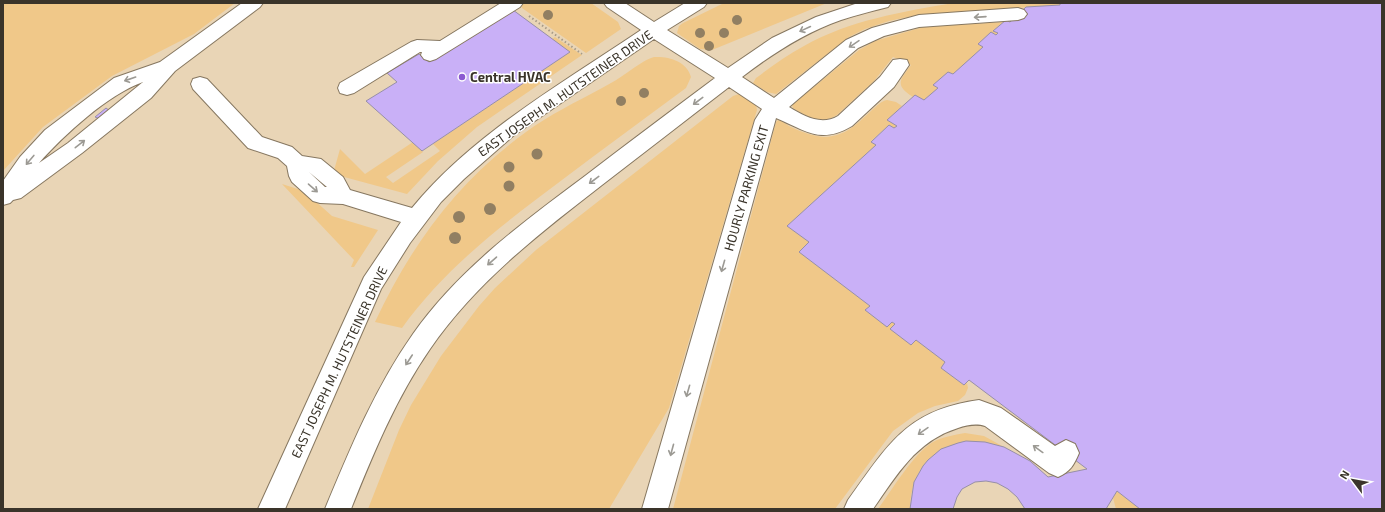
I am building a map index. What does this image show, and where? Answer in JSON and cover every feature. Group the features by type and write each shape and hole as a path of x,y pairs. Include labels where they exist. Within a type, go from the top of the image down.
{"street":[{"path":"3,198 75,148 144,93 167,67 254,3"},
{"name":"EAST JOSEPH M. HUTSTEINER DRIVE","path":"271,509 372,284 393,249 434,196 457,172 485,148 545,104 698,3"},
{"path":"338,509 381,407 400,374 419,345 456,297 490,262 532,227 771,47 801,30 854,10 882,3"},
{"path":"424,58 513,4"},
{"path":"621,5 654,31 775,107 811,126 829,129 837,126 851,116 888,82 900,65"},
{"name":"HOURLY PARKING EXIT","path":"655,509 765,120 769,113 852,44 878,32 919,21 1018,14"},
{"path":"347,88 417,46 443,47"},
{"path":"200,84 255,143 285,152 297,163 299,176 320,194 342,196 416,218"},
{"path":"857,509 895,456 911,440 924,429 982,403 979,412 992,416 1006,417 1058,464 1066,453"}],"path":[{"path":"513,4 584,56"}],"shaded area":[{"path":"3,3 1382,3 1382,509 3,509"},
{"path":"3,3 235,3 194,34 112,76 43,127 3,171"},
{"path":"591,3 618,22 621,29 586,53 522,8 521,4"},
{"path":"724,3 827,3 712,50 700,49 677,33 679,26 683,23"},
{"path":"953,3 1060,3 1060,5 917,15 889,21 865,29 849,37 776,94 767,92 753,83 756,78 791,53 822,37 858,23 877,18"},
{"path":"1003,22 993,31 998,33 996,35 991,32 983,47 953,74 948,72 933,85 938,88 924,100 915,95 913,97 903,89 901,86 902,79 911,65 893,57 874,81 837,115 820,120 809,117 793,108 792,105 859,50 875,41 923,27"},
{"path":"555,37 582,55 477,127 438,161 407,194 333,174 340,149 365,174 413,142 423,152 386,177 393,183 440,151 433,144 570,52 552,39"},
{"path":"654,57 665,57 681,63 686,67 691,77 686,88 608,145 497,230 456,266 419,306 402,328 375,322 404,267 420,241 457,194 478,172 501,151 544,120 602,88 644,61"},
{"path":"739,94 756,105 757,110 669,408 609,509 368,509 399,430 411,405 441,356 479,306 495,288 536,250 733,96"},
{"path":"887,100 896,102 902,106 887,120 897,126 894,128 889,125 871,141 876,145 787,226 809,242 799,252 870,306 865,310 887,327 892,322 895,324 890,329 911,345 916,340 945,362 941,368 964,385 967,383 968,388 965,395 958,401 935,406 918,413 893,431 835,509 673,509 776,122 778,120 811,135 824,137 838,135 851,128 879,104"},
{"path":"282,184 304,191 332,216 378,230 354,267 351,267 354,260"},
{"path":"965,433 984,436 1004,447 986,443 968,443 953,446 939,452 927,461 918,474 912,490 910,509 878,509 910,463 925,448 933,442 948,436"},
{"path":"1117,491 1140,509 1116,509 1113,498"}],"building":[{"path":"1060,3 1382,3 1382,509 1140,509 1117,491 1106,509 1025,509 1017,497 1008,489 997,483 986,481 975,482 962,489 957,497 953,509 910,509 914,482 923,466 941,449 966,441 985,442 1004,447 1030,461 1048,477 1087,469 969,380 964,385 941,368 945,362 916,340 911,345 890,329 895,324 892,322 887,327 865,310 870,306 799,252 809,242 787,226 876,145 871,142 889,125 894,128 897,126 887,120 915,95 924,100 938,88 933,85 948,72 953,74 983,47 978,44 991,32 996,35 998,33 993,31 1006,20 1010,22 1026,7 1060,5"},
{"name":"Central HVAC","path":"513,10 570,52 422,151 366,101 397,82 387,73 419,54 429,62"},
{"path":"106,108 110,111 100,119 95,117"}],"place":[{"name":"Central HVAC","path":"462,77"}]}
